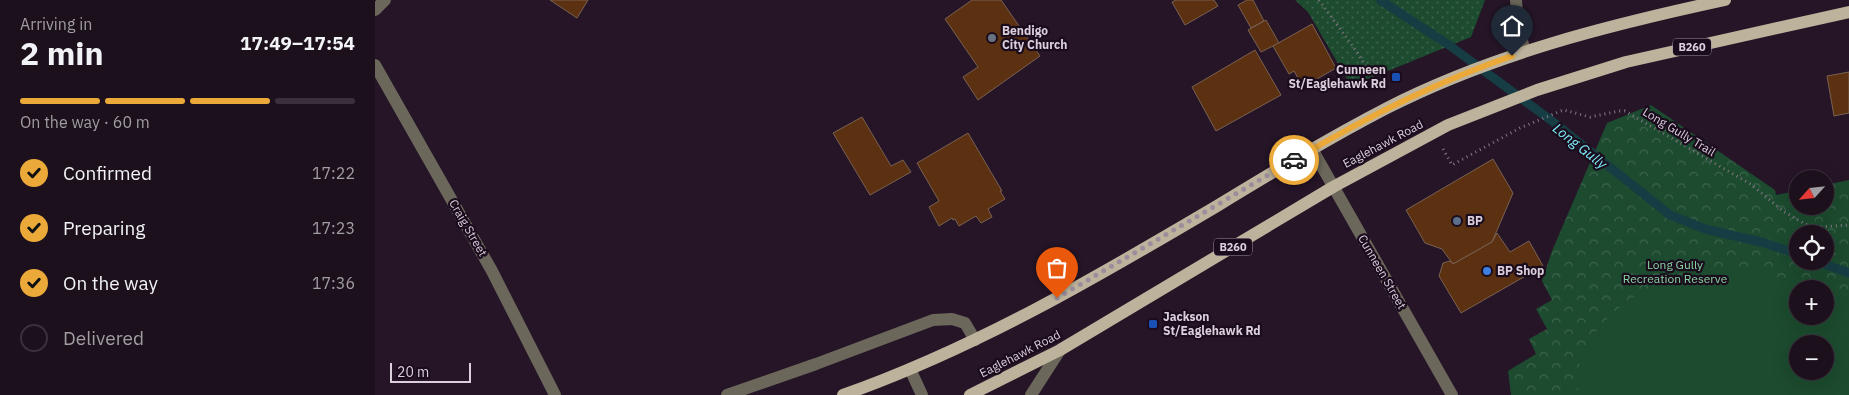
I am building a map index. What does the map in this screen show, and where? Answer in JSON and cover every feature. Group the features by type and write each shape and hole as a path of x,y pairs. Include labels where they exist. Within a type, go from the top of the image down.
{"main road":[{"path":"843,395 869,391 975,340 1074,289 1312,149 1388,108 1459,76 1499,60 1636,20 1725,0"},
{"name":"Eaglehawk Road","path":"970,395 1060,350 1333,186 1434,132 1537,90 1618,65 1659,54 1849,12"}],"street":[{"path":"375,10 385,0"},
{"path":"1516,0 1518,28 1525,52"},
{"name":"Craig Street","path":"375,65 493,271 555,395"},
{"name":"Cunneen Street","path":"1312,149 1452,395"},
{"path":"727,395 933,320 952,319 965,323 975,340"},
{"path":"1031,395 1060,350"},
{"path":"910,370 921,395"}],"path":[{"path":"1319,0 1375,80"},
{"name":"Long Gully Trail","path":"1444,151 1452,165 1526,125 1564,110 1597,117 1619,110 1629,112 1752,185 1783,211 1805,224 1820,228 1849,225"}],"green space":[{"path":"1295,0 1485,0 1471,37 1351,86 1308,12"},
{"name":"Long Gully Recreation Reserve","path":"1651,105 1775,190 1776,195 1789,193 1789,215 1834,215 1834,183 1849,180 1849,395 1511,395 1508,371 1536,354 1529,339 1547,329 1536,309 1552,300 1542,281 1552,251 1607,123"},
{"path":"1736,271 1766,274 1789,280 1789,325 1834,325 1834,293 1849,299 1849,395 1579,395 1578,376 1582,357 1591,339 1604,323 1636,295 1671,279 1695,274"}],"building":[{"path":"550,0 588,0 577,18"},
{"name":"Bendigo City Church","path":"972,0 1001,0 1040,56 978,100 963,77 978,67 945,19"},
{"path":"1176,0 1214,0 1218,6 1185,25 1172,2"},
{"path":"1247,0 1253,0 1264,21 1251,28 1238,5"},
{"path":"1266,20 1279,43 1261,52 1248,30"},
{"path":"1312,24 1336,68 1303,87 1294,71 1289,74 1273,46"},
{"path":"1255,50 1281,95 1216,131 1192,87"},
{"path":"1849,72 1849,113 1834,116 1827,76"},
{"path":"862,117 891,166 903,160 911,172 870,195 833,133"},
{"path":"968,133 1005,199 988,209 992,217 981,223 976,216 959,226 955,219 953,220 952,218 939,226 929,207 939,201 917,163"},
{"name":"BP","path":"1493,159 1513,193 1492,242 1453,264 1442,249 1425,243 1406,210"},
{"name":"BP Shop","path":"1497,233 1510,252 1529,241 1543,266 1461,313 1439,276 1443,263 1450,261 1453,264 1492,242"}],"waterway":[{"name":"Long Gully","path":"1380,0 1449,45 1552,121 1670,215 1705,229 1765,243 1789,251"},
{"name":"Long Gully","path":"1834,268 1849,273"}],"way so far":[{"path":"1057,298 1294,160"}],"place":[{"name":"Bendigo City Church","path":"992,38"},
{"name":"Cunneen St/Eaglehawk Rd","path":"1396,77"},
{"name":"BP","path":"1457,221"},
{"name":"BP Shop","path":"1487,271"},
{"name":"Jackson St/Eaglehawk Rd","path":"1153,324"}],"route":[{"path":"1294,160 1354,125 1418,93 1512,56"}]}
